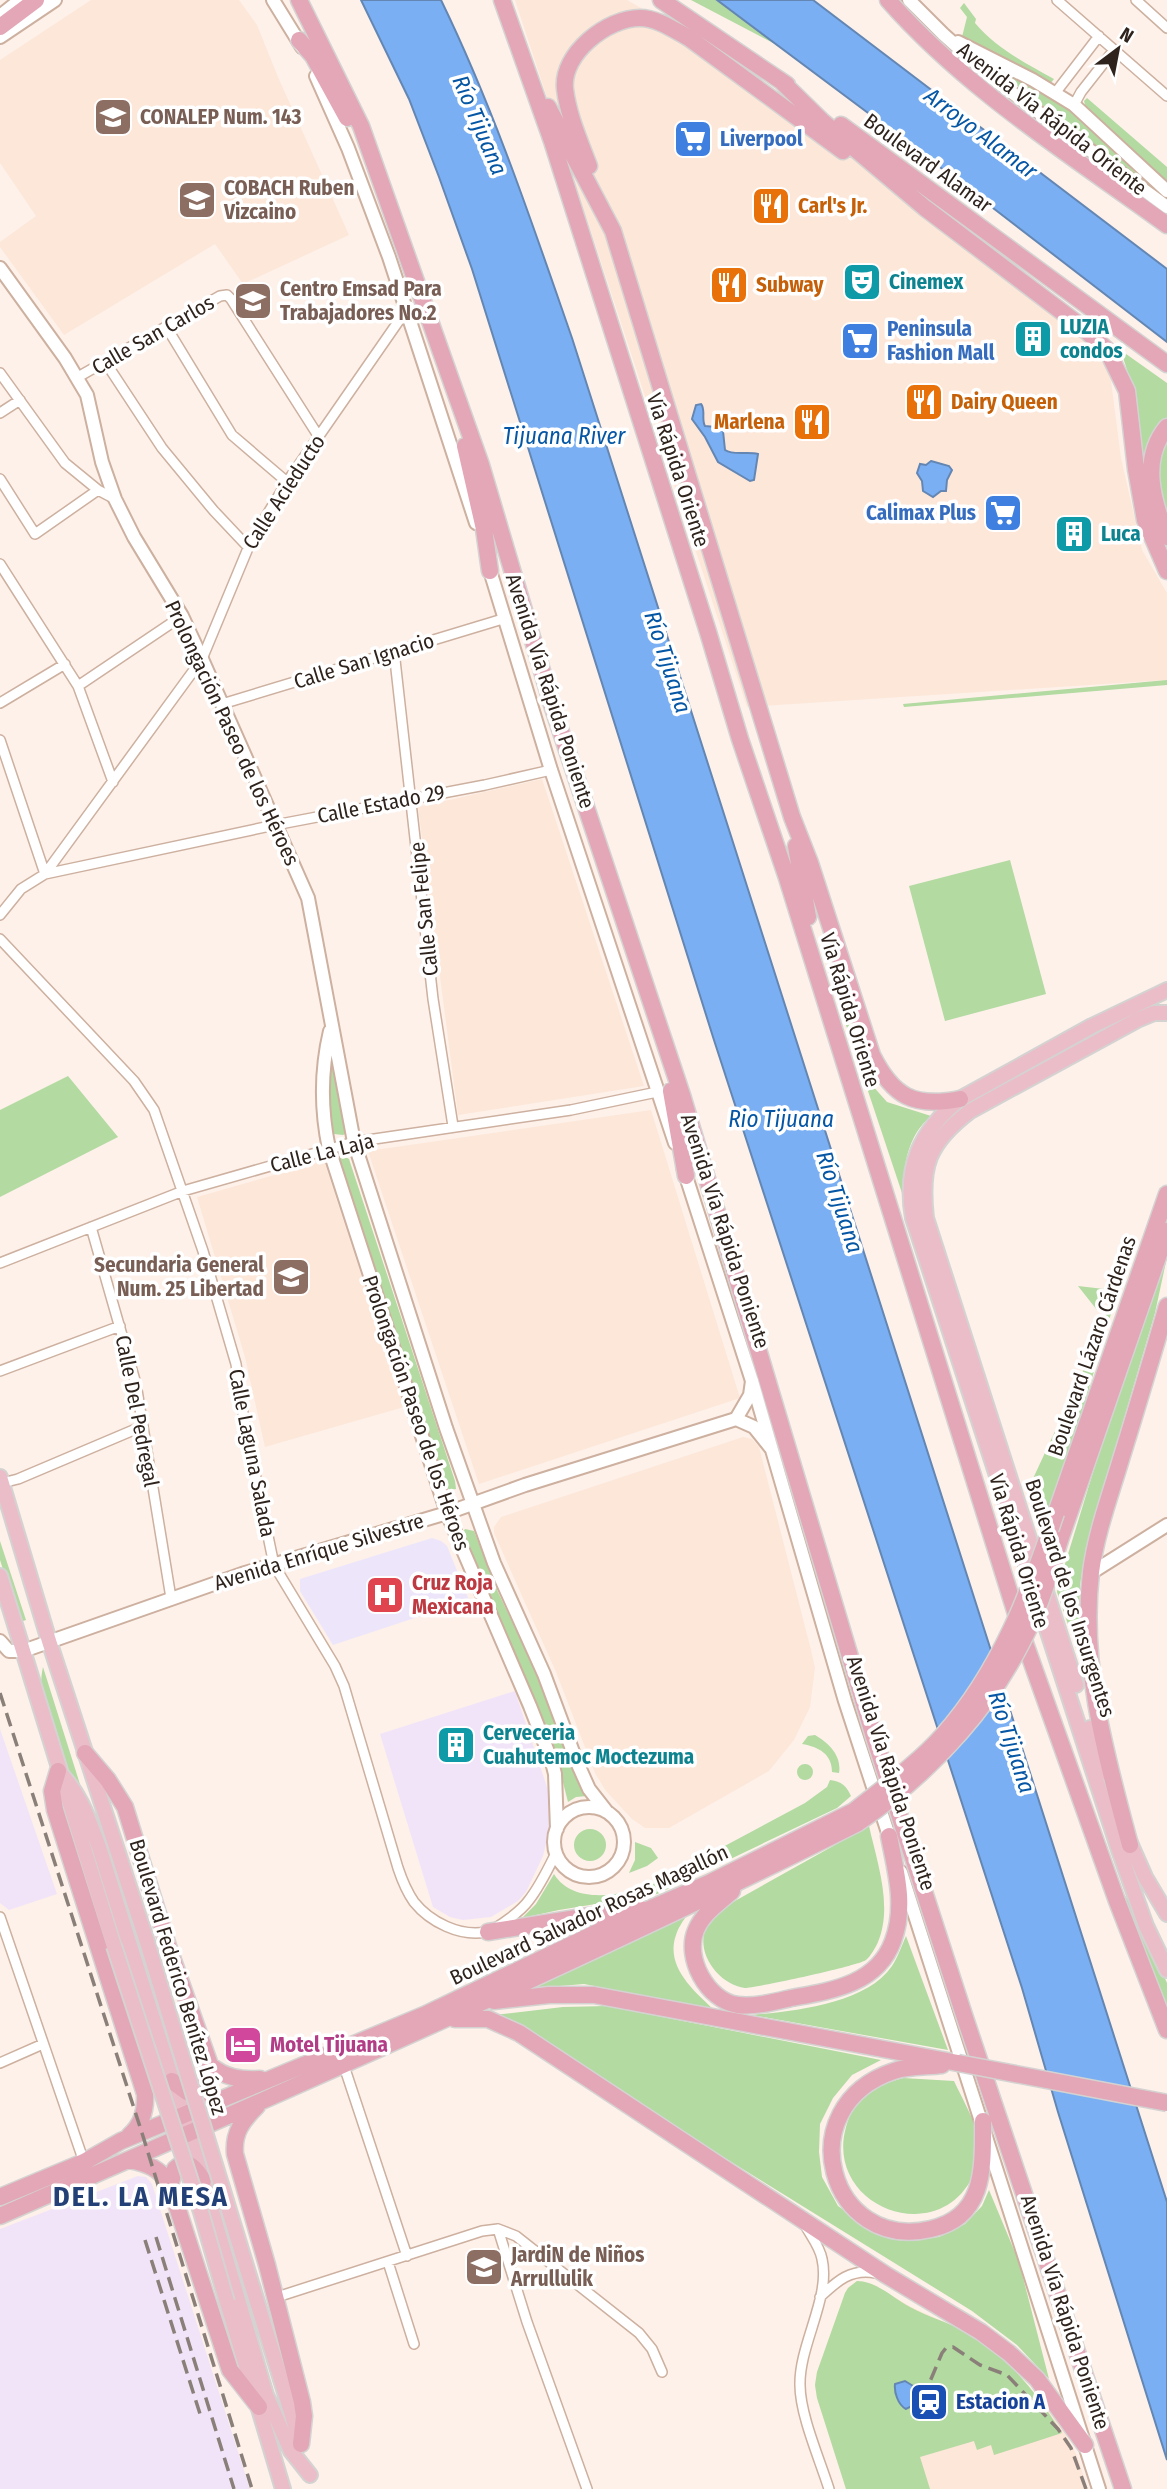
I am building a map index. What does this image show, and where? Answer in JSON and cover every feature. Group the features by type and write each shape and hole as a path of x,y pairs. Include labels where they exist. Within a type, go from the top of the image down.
{"highway":[{"path":"0,27 20,6 36,0"},
{"name":"Avenida Vía Rápida Poniente","path":"299,0 348,96 378,170 488,488 553,708 682,1095 874,1737 1123,2489"},
{"name":"Vía Rápida Oriente","path":"502,0 552,141 1027,1646 1117,1901 1167,2030"},
{"name":"Boulevard Alamar","path":"661,0 780,80 1167,365"},
{"path":"888,0 921,36 954,66 1167,225"},
{"path":"925,208 779,106 689,38 663,23 641,18 606,27 582,45 568,68 564,87 575,130 613,231 792,817 872,1055 883,1076 904,1096 917,1101 940,1103 960,1099"},
{"path":"299,40 313,56 363,150 378,170"},
{"path":"525,63 613,231"},
{"path":"780,80 822,121 925,208 1082,327 1107,350 1127,391 1145,520 1167,571"},
{"path":"961,236 1103,330 1167,365"},
{"path":"454,388 490,570"},
{"path":"1167,427 1155,444 1151,468 1156,505 1167,537"},
{"path":"792,817 816,971"},
{"path":"652,1007 675,1110 686,1176"},
{"name":"Boulevard Lázaro Cárdenas","path":"1056,1513 1167,1194"},
{"name":"Boulevard Lázaro Cárdenas","path":"1060,1540 1167,1231"},
{"path":"1130,1845 1104,1748 1094,1691 1090,1620 1091,1573 1099,1530 1167,1306"},
{"name":"Boulevard Salvador Rosas Magallón","path":"0,2197 84,2162 121,2141 424,2015 610,1926 856,1817 943,1735 966,1706 1012,1632 1056,1513"},
{"name":"Boulevard Salvador Rosas Magallón","path":"0,2216 344,2066 750,1877 901,1792 950,1744 995,1688 1034,1616 1060,1540"},
{"path":"85,1753 113,1787 125,1807 205,2055 209,2077 200,2090 187,2092 172,2081"},
{"path":"58,1771 52,1791 55,1810 145,2094 145,2113 135,2130 121,2141"},
{"path":"750,1877 703,1917 695,1931 692,1947 694,1961 708,1987 720,1998 736,2005 761,2004 825,1992 857,1982 872,1972 884,1959 892,1943 900,1914 899,1891 889,1836"},
{"path":"488,1932 663,1904"},
{"path":"478,2003 549,1995 594,1995 1167,2103"},
{"path":"442,2021 478,2017 503,2024 886,2275 981,2332 1037,2379 1085,2445"},
{"path":"205,2055 210,2065 228,2077 245,2080 270,2078"},
{"path":"958,2063 896,2070 865,2087 851,2099 841,2112 832,2136 832,2164 835,2175 850,2203 881,2226 901,2232 919,2232 935,2228 962,2214 977,2191 983,2167 983,2121"},
{"path":"260,2102 239,2128 234,2143 235,2154 302,2402 304,2416 301,2444"},
{"path":"128,2160 151,2165 159,2170 170,2185 230,2371 259,2407"},
{"path":"170,2185 174,2169 185,2164 197,2169 203,2180"}],"main road":[{"name":"Boulevard de los Insurgentes","path":"1167,990 1092,1026 960,1099 933,1124 917,1155 910,1182 913,1218 1124,1862 1146,1926 1167,1970"},
{"name":"Boulevard de los Insurgentes","path":"1167,1013 1154,1013 1137,1020 970,1111 948,1129 928,1158 924,1199 926,1218 942,1272 1130,1845 1145,1877 1167,1913"},
{"path":"1092,1026 1096,1043"},
{"name":"Boulevard Federico Benítez López","path":"1,1480 49,1642 147,1942 313,2482"},
{"path":"0,1576 58,1771 185,2162 283,2489"},
{"path":"58,1771 83,1804 99,1847 189,2133 267,2395 292,2451 313,2482"}],"street":[{"path":"0,37 55,0"},
{"name":"Avenida Vía Rápida Poniente","path":"273,0 299,40 348,148 407,309 506,618 551,770 752,1381 845,1701 983,2121 1099,2489"},
{"name":"Avenida Vía Rápida Oriente","path":"909,0 992,78 1167,207"},
{"path":"1057,0 1167,96"},
{"path":"1136,0 1167,28"},
{"path":"0,16 20,6"},
{"path":"943,34 1056,92 1074,105 1167,191"},
{"path":"1056,92 1099,36"},
{"path":"1074,105 1114,50"},
{"name":"Prolongación Paseo de los Héroes","path":"0,268 78,377 92,411 102,462 115,499 134,537 182,616 311,906 354,1142 472,1504 494,1563 544,1674 576,1760 589,1789 607,1812"},
{"name":"Calle San Carlos","path":"78,377 220,296 229,297 319,437"},
{"name":"Calle Acieducto","path":"0,915 21,889 46,874 202,659 248,547 288,482 407,309"},
{"path":"167,328 232,435 288,482"},
{"path":"106,363 162,448 214,512 248,547"},
{"path":"0,373 65,463 98,490 115,499"},
{"path":"0,414 20,400"},
{"path":"0,480 35,534 98,490"},
{"path":"0,564 78,687 113,782"},
{"path":"78,687 182,616"},
{"name":"Calle San Ignacio","path":"222,704 506,618"},
{"name":"Calle San Felipe","path":"394,651 433,999 453,1126"},
{"path":"0,703 65,664"},
{"path":"0,740 46,874"},
{"name":"Calle Estado 29","path":"46,874 551,770"},
{"name":"Calle Laguna Salada","path":"0,939 150,1101 183,1191 236,1364 244,1420 274,1565 335,1666 344,1686 398,1868 408,1893 426,1915 440,1924 468,1932 488,1932"},
{"name":"Prolongación Paseo de los Héroes","path":"331,1027 324,1067 324,1122 329,1149 447,1513 544,1739 555,1774 557,1829"},
{"name":"Calle La Laja","path":"0,1263 183,1191 354,1142 571,1110 657,1092"},
{"name":"Calle Del Pedregal","path":"91,1227 132,1363 171,1598"},
{"path":"0,1371 120,1326"},
{"path":"752,1381 750,1395 736,1419 754,1427 771,1448"},
{"name":"Avenida Enríque Silvestre","path":"23,1651 171,1598 447,1513 525,1485 736,1419"},
{"path":"1,1480 18,1479 143,1426"},
{"path":"1091,1573 1167,1525"},
{"path":"0,1641 9,1651 23,1651"},
{"path":"598,1808 607,1812 620,1825 624,1835 621,1857 615,1866 607,1872 586,1877 568,1869 556,1853 554,1845 557,1829 569,1813 578,1809 598,1808"},
{"path":"488,1932 530,1899 556,1853"},
{"path":"0,1917 84,2162"},
{"path":"0,2063 44,2044"},
{"path":"344,2066 407,2256"},
{"path":"802,2218 822,2257 824,2270 820,2297 804,2351 800,2386 829,2489"},
{"path":"498,2230 527,2322 587,2489"},
{"path":"274,2298 482,2231 498,2230 516,2236 639,2333 652,2349 662,2372"},
{"path":"388,2262 414,2344"},
{"path":"820,2297 845,2276 855,2272 886,2275"}],"shaded area":[{"path":"91,0 239,0 257,25 349,235 243,284 215,244 64,335 0,247 0,242 36,216 0,163 0,60"},
{"name":"Peninsula Fashion Mall","path":"515,0 627,0 678,29 830,133 1108,358 1121,458 1142,550 1167,593 1167,680 747,707"},
{"path":"542,779 644,1086 458,1115 418,807"},
{"path":"651,1110 740,1398 479,1484 368,1151"},
{"name":"Secundaria General Num. 25 Libertad","path":"324,1161 404,1407 265,1447 245,1357 197,1197"},
{"path":"743,1437 752,1439 759,1447 811,1650 815,1668 810,1707 794,1740 769,1771 669,1828 645,1828 632,1819 606,1791 595,1773 556,1672 494,1533 494,1527 501,1517"},
{"name":"Cruz Roja Mexicana","path":"432,1538 447,1546 469,1600 333,1645 300,1591 300,1579"},
{"path":"515,1691 552,1808 543,1856 526,1892 518,1901 491,1917 463,1920 450,1917 433,1907 380,1734"},
{"path":"0,1729 57,1894 9,1910 0,1903"},
{"path":"138,2176 146,2177 152,2184 250,2489 0,2489 0,2229"},
{"path":"857,2281 874,2285 911,2307 964,2331 1015,2370 1063,2429 1077,2456 1088,2489 846,2489 815,2385 817,2372 845,2293"}],"green space":[{"path":"691,0 716,0 775,44"},
{"path":"964,3 983,32 1012,54 1054,79 1050,84 962,37 967,17 960,8"},
{"path":"987,63 1066,107 1151,188"},
{"path":"1087,98 1167,167 1167,184 1086,108 1084,101"},
{"path":"1119,349 1167,383 1167,420 1155,435 1147,452 1144,488 1147,506 1167,565 1153,535 1145,503 1139,471 1132,392"},
{"path":"1167,435 1167,527 1158,492 1156,468 1157,456"},
{"path":"1167,680 1167,685 904,707 903,704"},
{"path":"1010,860 1046,994 945,1021 909,886"},
{"path":"825,962 871,1084 887,1102 931,1116 917,1133 908,1153 903,1196"},
{"path":"332,1055 347,1133 343,1135 334,1134 330,1129 329,1058"},
{"path":"68,1076 118,1137 0,1197 0,1110"},
{"path":"344,1156 349,1159 456,1489 449,1490 446,1485 339,1161"},
{"path":"1167,1257 1155,1313 1086,1548 1080,1585 1076,1648 1057,1592 1058,1587 1138,1325"},
{"path":"1078,1286 1104,1289 1097,1310"},
{"path":"1113,1295 1115,1300 1085,1402 1049,1510 1034,1498 1030,1485 1090,1356"},
{"path":"465,1529 474,1531 587,1796 576,1797 568,1802 553,1743 464,1537"},
{"path":"0,1541 26,1620 20,1622 0,1560"},
{"path":"43,1667 90,1816 49,1724 41,1685"},
{"path":"815,1735 833,1751 838,1761 839,1773 832,1772 830,1760 823,1752 802,1744 808,1736"},
{"path":"805,1764 811,1766 811,1778 805,1780 799,1778 797,1772 799,1766"},
{"path":"830,1780 843,1785 851,1796 837,1808 657,1894 522,1918 536,1904 554,1874 562,1884 584,1894 611,1895 648,1887 805,1803 827,1787"},
{"path":"869,1826 882,1884 884,1914 878,1942 868,1959 827,1971 745,1988 720,1976 708,1961 703,1943 706,1928 717,1911"},
{"path":"590,1829 601,1834 606,1845 601,1856 590,1861 579,1856 574,1845 579,1834"},
{"path":"635,1842 651,1848 658,1858 629,1873 635,1860"},
{"path":"1124,1894 1135,1911 1167,1983 1167,2008"},
{"path":"687,1915 676,1935 674,1957 683,1977 713,2009 584,1984 534,1988"},
{"path":"906,1936 948,2050 752,2015 808,2008 848,1997 865,1989 880,1979 892,1966"},
{"path":"607,2006 881,2060 852,2075 833,2098 820,2124 822,2177 838,2206 881,2236 903,2241 939,2237 965,2224 982,2206 989,2190 1019,2262 1049,2379 1017,2345 972,2311 494,2015 563,2007"},
{"path":"903,2078 954,2081 974,2122 979,2139 979,2157 973,2176 956,2198 935,2211 911,2214 888,2209 867,2197 852,2178 844,2155 846,2127 854,2108 875,2089"},
{"path":"857,2281 878,2287 910,2307 958,2328 995,2352 1020,2376 1062,2433 994,2455 991,2445 977,2450 974,2441 920,2457 930,2489 846,2489 815,2385 817,2372 845,2293"}],"water":[{"name":"Rio Tijuana","path":"361,0 441,0 495,125 572,338 1167,2202 1167,2460 1022,1988 713,1037 472,269 409,99"},
{"name":"Arroyo Alamar","path":"717,0 813,0 1167,269 1167,342 919,151"},
{"path":"701,404 705,426 723,431 725,450 732,453 758,454 754,480 750,481 718,462 692,419 696,405"},
{"path":"931,461 949,466 952,470 946,491 933,497 923,491 922,481 917,473 920,464 926,465"},
{"path":"905,2381 918,2389 923,2387 927,2390 917,2397 918,2403 906,2409 899,2401 895,2387 895,2384"}],"railway":[{"path":"0,1693 142,2133 252,2489"},
{"path":"156,2237 234,2489"},
{"path":"145,2240 201,2417"},
{"path":"947,2406 932,2404 926,2391 942,2353 946,2348 953,2347 980,2365 1007,2375 1058,2429 1071,2448 1086,2489"}],"place":[{"name":"CONALEP Num. 143","path":"113,117"},
{"name":"Liverpool","path":"693,139"},
{"name":"COBACH Ruben Vizcaino","path":"197,200"},
{"name":"Carl's Jr.","path":"771,206"},
{"name":"Cinemex","path":"862,282"},
{"name":"Subway","path":"729,285"},
{"name":"Centro Emsad Para Trabajadores No.2","path":"253,301"},
{"name":"LUZIA condos","path":"1033,339"},
{"name":"Peninsula Fashion Mall","path":"860,341"},
{"name":"Dairy Queen","path":"924,402"},
{"name":"Marlena","path":"812,422"},
{"name":"Calimax Plus","path":"1003,513"},
{"name":"Luca","path":"1074,534"},
{"name":"Secundaria General Num. 25 Libertad","path":"291,1277"},
{"name":"Cruz Roja Mexicana","path":"385,1595"},
{"name":"Cerveceria Cuahutemoc Moctezuma","path":"456,1745"},
{"name":"Motel Tijuana","path":"243,2045"},
{"name":"JardiN de Niños Arrullulik","path":"484,2267"},
{"name":"Estacion A","path":"929,2402"}],"district":[{"name":"DEL. LA MESA","path":"141,2196"}],"water label":[{"name":"Río Tijuana","path":"480,125"},
{"name":"Tijuana River","path":"564,436"},
{"name":"Río Tijuana","path":"668,662"},
{"name":"Río Tijuana","path":"840,1202"},
{"name":"Río Tijuana","path":"1012,1742"}]}
